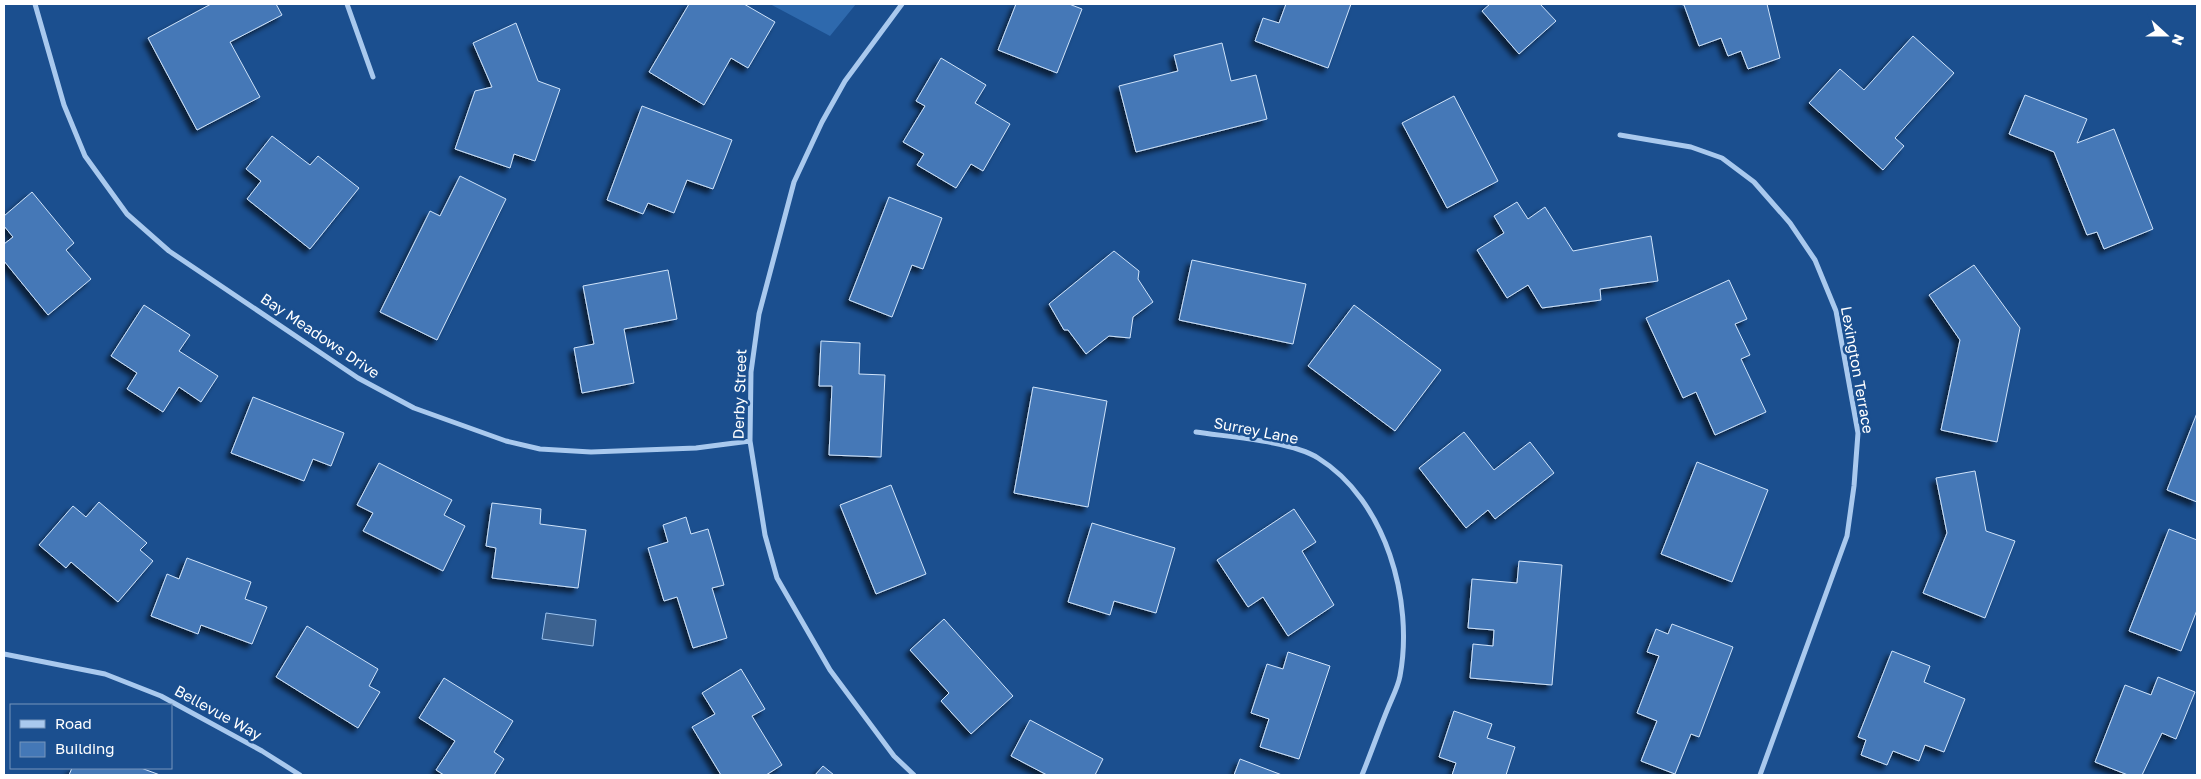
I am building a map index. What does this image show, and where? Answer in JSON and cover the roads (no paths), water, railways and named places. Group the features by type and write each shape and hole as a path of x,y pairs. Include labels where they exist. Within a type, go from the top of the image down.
{"street":[{"name":"Bay Meadows Drive","path":"35,4 64,105 85,156 127,214 169,252 358,378 414,408 506,441 540,449 591,452 677,448 750,441"},
{"path":"347,4 373,76"},
{"name":"Derby Street","path":"902,4 845,81 822,122 794,182 758,314 751,372 750,441 765,535 778,578 830,670 894,756 914,775"},
{"name":"Lexington Terrace","path":"1620,135 1691,147 1706,152 1722,158 1754,182 1790,223 1815,260 1836,311 1858,432 1854,486 1847,536 1760,775"},
{"name":"Surrey Lane","path":"1196,432 1283,446 1317,458 1349,484 1375,521 1392,558 1402,602 1403,637 1400,677 1362,775"},
{"name":"Bellevue Way","path":"4,654 105,674 162,696 300,775"}]}
